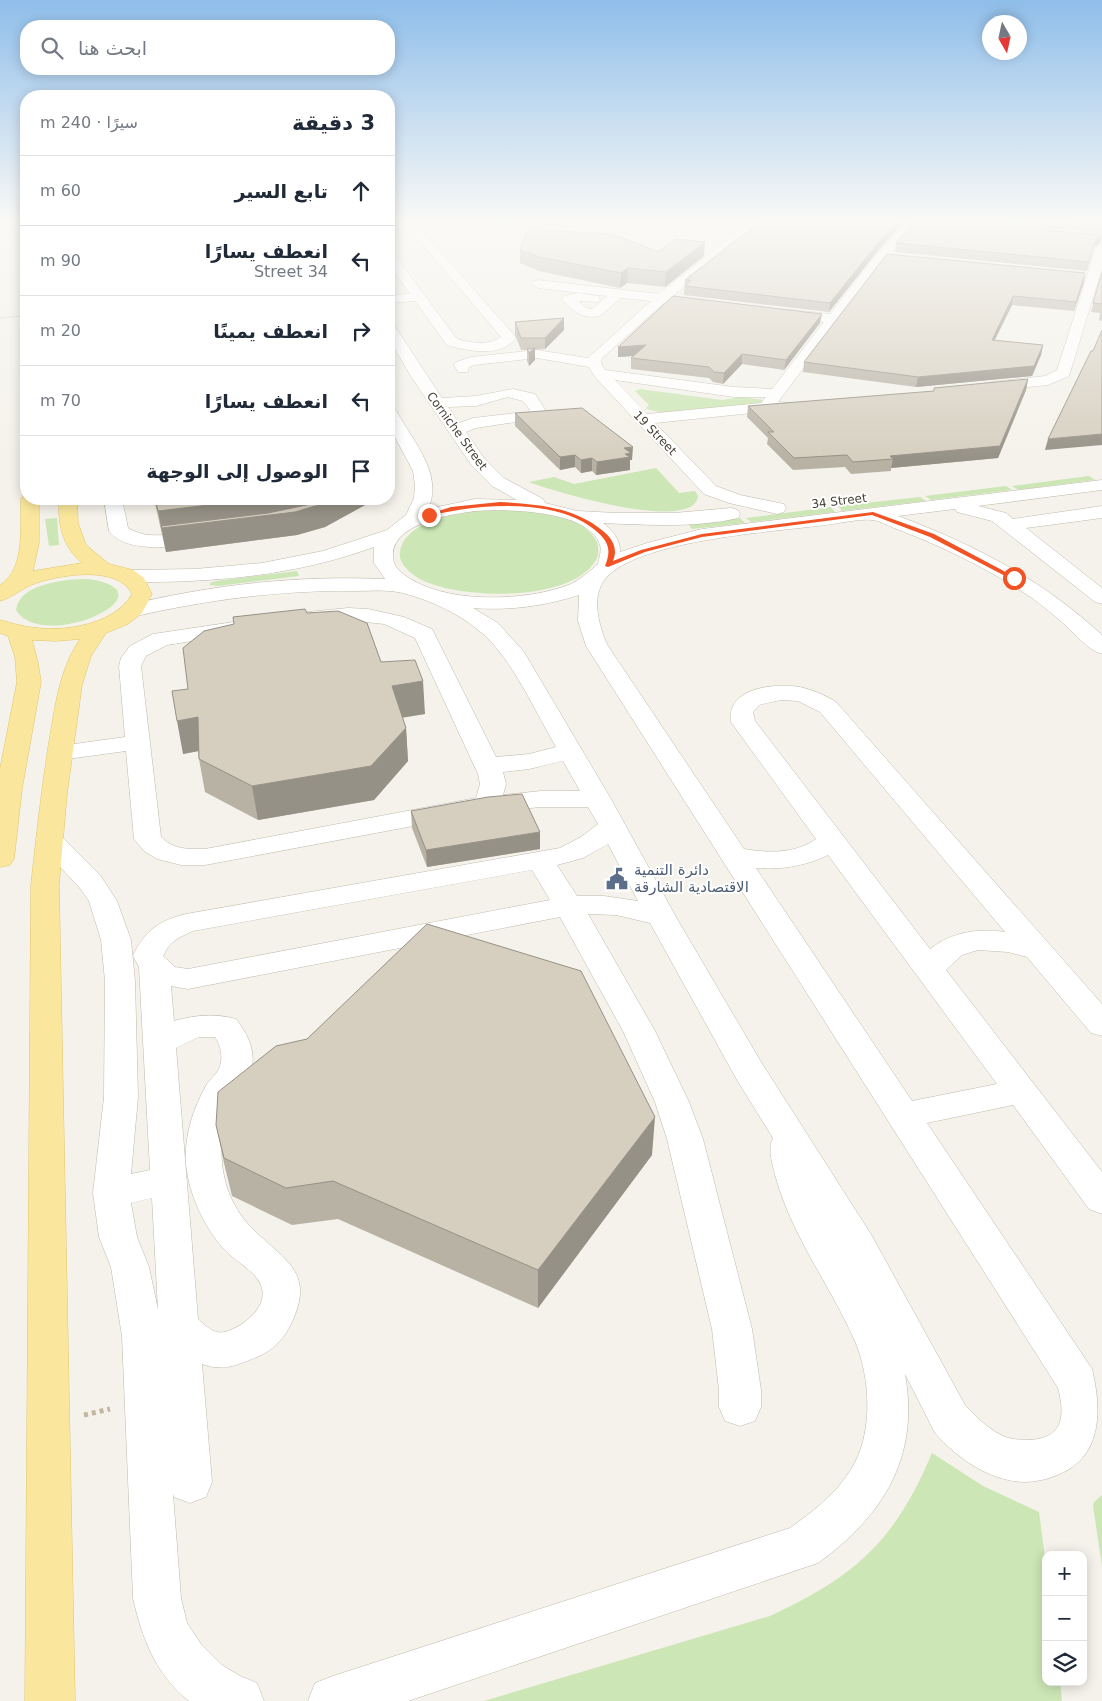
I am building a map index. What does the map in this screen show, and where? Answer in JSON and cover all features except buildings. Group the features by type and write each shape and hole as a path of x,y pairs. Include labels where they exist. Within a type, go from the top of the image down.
{"main road":[{"path":"8,589 27,564 29,554 30,505"},
{"path":"68,505 68,528 70,535 86,557 104,570"},
{"path":"8,589 60,571 104,570 127,576 139,584 142,594 141,600 123,618 98,628 56,636 9,630"},
{"path":"50,1701 45,885 60,753 74,670 88,642 98,628"},
{"path":"0,858 14,761 29,682 25,648 9,630"}],"street":[{"path":"423,302 452,342 478,347 504,342 509,338 478,302"},
{"path":"597,369 595,357 658,302"},
{"path":"766,407 847,302"},
{"path":"971,388 1048,380 1064,372 1084,302"},
{"path":"767,311 834,319"},
{"name":"Corniche Street","path":"395,334 433,374 437,403 478,462 498,482 549,509"},
{"path":"433,374 463,369 482,371 545,365 553,362 554,358 597,369 734,392 779,390 786,396 800,402 642,420"},
{"name":"19 Street","path":"597,369 642,420 710,490 736,500 778,508"},
{"path":"437,403 459,403 508,394 529,397 538,411 534,415"},
{"path":"486,399 501,414 500,420"},
{"path":"456,430 473,423 516,418"},
{"path":"395,425 422,471 425,481 423,501 410,522"},
{"name":"34 Street","path":"574,516 649,519 698,517 1102,470"},
{"name":"34 Street","path":"442,598 466,601 515,602 561,594 643,551 702,536 1102,485"},
{"path":"698,517 705,512 712,501 710,490"},
{"path":"1005,521 1002,505 1012,496"},
{"path":"127,576 213,575 270,568 324,557 393,534 410,522 436,513 475,505 500,504 549,509 589,522 608,538 612,547 612,556 590,589 586,611 597,646 905,1115 1077,1382 1093,1417 1082,1428 1074,1442 1061,1454 1044,1460 1023,1461 1003,1457 982,1448 964,1435 950,1419 859,1246 749,1070 513,652 483,622 442,598 410,587 388,571 383,562 382,552 393,534"},
{"path":"114,505 119,531 136,539 164,542 219,535"},
{"path":"940,505 971,509 1005,521 1102,598"},
{"path":"1005,521 1102,512"},
{"path":"873,513 932,536 1014,578 1062,611 1102,646"},
{"path":"132,611 193,597 256,587 326,584 410,587"},
{"path":"488,804 493,784 491,774 424,634 401,622 371,615 348,614 287,620 161,639 148,644 132,658 130,666 148,839 155,848 168,855 186,858 205,857 488,804 541,799 605,812"},
{"path":"1102,1025 828,707 809,697 792,693 773,693 752,698 742,709 740,715 743,722 1102,1199"},
{"path":"60,753 139,742"},
{"path":"486,765 529,763 550,758 570,750"},
{"path":"190,1482 160,1043 154,968 148,956 154,942 167,930 186,923 567,855 583,849 599,839 605,812"},
{"path":"49,840 90,881 103,901 116,940 120,981 121,1097 111,1193 118,1237 130,1267 142,1336 157,1598 165,1629 181,1659 204,1682 232,1699 239,1701"},
{"path":"735,856 767,860 799,857 824,847 832,840"},
{"path":"540,860 569,906 647,1045 685,1139 732,1329 740,1390 740,1407"},
{"path":"154,968 168,976 188,978 569,906 615,905 638,909 661,917"},
{"path":"930,970 944,951 970,941 1003,941 1037,950"},
{"path":"160,1043 173,1033 190,1026 208,1024 224,1027 235,1040 238,1056 234,1074 221,1090 208,1119 203,1149 205,1179 216,1209 235,1236 262,1259 278,1276 281,1298 272,1321 251,1340 222,1351 204,1346 189,1338 178,1325"},
{"path":"905,1115 1022,1091"},
{"path":"333,1701 802,1547 830,1528 854,1504 871,1477 883,1447 888,1416 886,1385 880,1355 868,1327 802,1202 789,1159 786,1130"},
{"path":"111,1193 168,1180"}],"path":[{"path":"0,318 20,316"}],"green space":[{"path":"640,389 722,400 741,397 764,400 756,406 667,414 647,409 649,405 635,391"},
{"path":"656,468 679,493 695,491 698,496 691,507 673,511 649,511 621,507 529,482 554,477 574,484"},
{"path":"1089,476 1095,480 1018,490 1012,486"},
{"path":"1006,486 1012,490 931,500 925,496"},
{"path":"920,497 926,501 842,511 838,506"},
{"path":"831,507 835,512 751,522 746,518"},
{"path":"493,509 535,512 566,518 579,524 590,532 597,542 597,558 583,574 563,584 539,590 512,593 458,591 418,578 403,564 400,552 404,541 413,531 438,519 468,512"},
{"path":"57,518 59,545 49,546 45,519"},
{"path":"740,518 745,523 692,529 688,524"},
{"path":"297,571 299,576 218,586 210,585 210,583 216,581"},
{"path":"88,579 112,586 118,596 112,606 96,616 74,623 51,626 30,622 16,610 19,601 35,588 45,584 68,580"},
{"path":"932,1453 983,1486 1039,1512 1044,1551 1042,1551 1042,1686 1060,1686 1062,1701 484,1701 770,1616 800,1601 849,1570 869,1552 887,1533 918,1484"},
{"path":"1102,1495 1102,1566 1093,1506 1094,1502"}],"place":[{"name":"دائرة التنمية الاقتصادية الشارقة","path":"617,879"}],"route":[{"path":"429,515 475,505 500,504 526,505 562,512 589,522 600,529 608,538 612,547 612,556 608,566 643,551 681,540 723,532 873,513 932,536 987,562 1014,578"}]}
